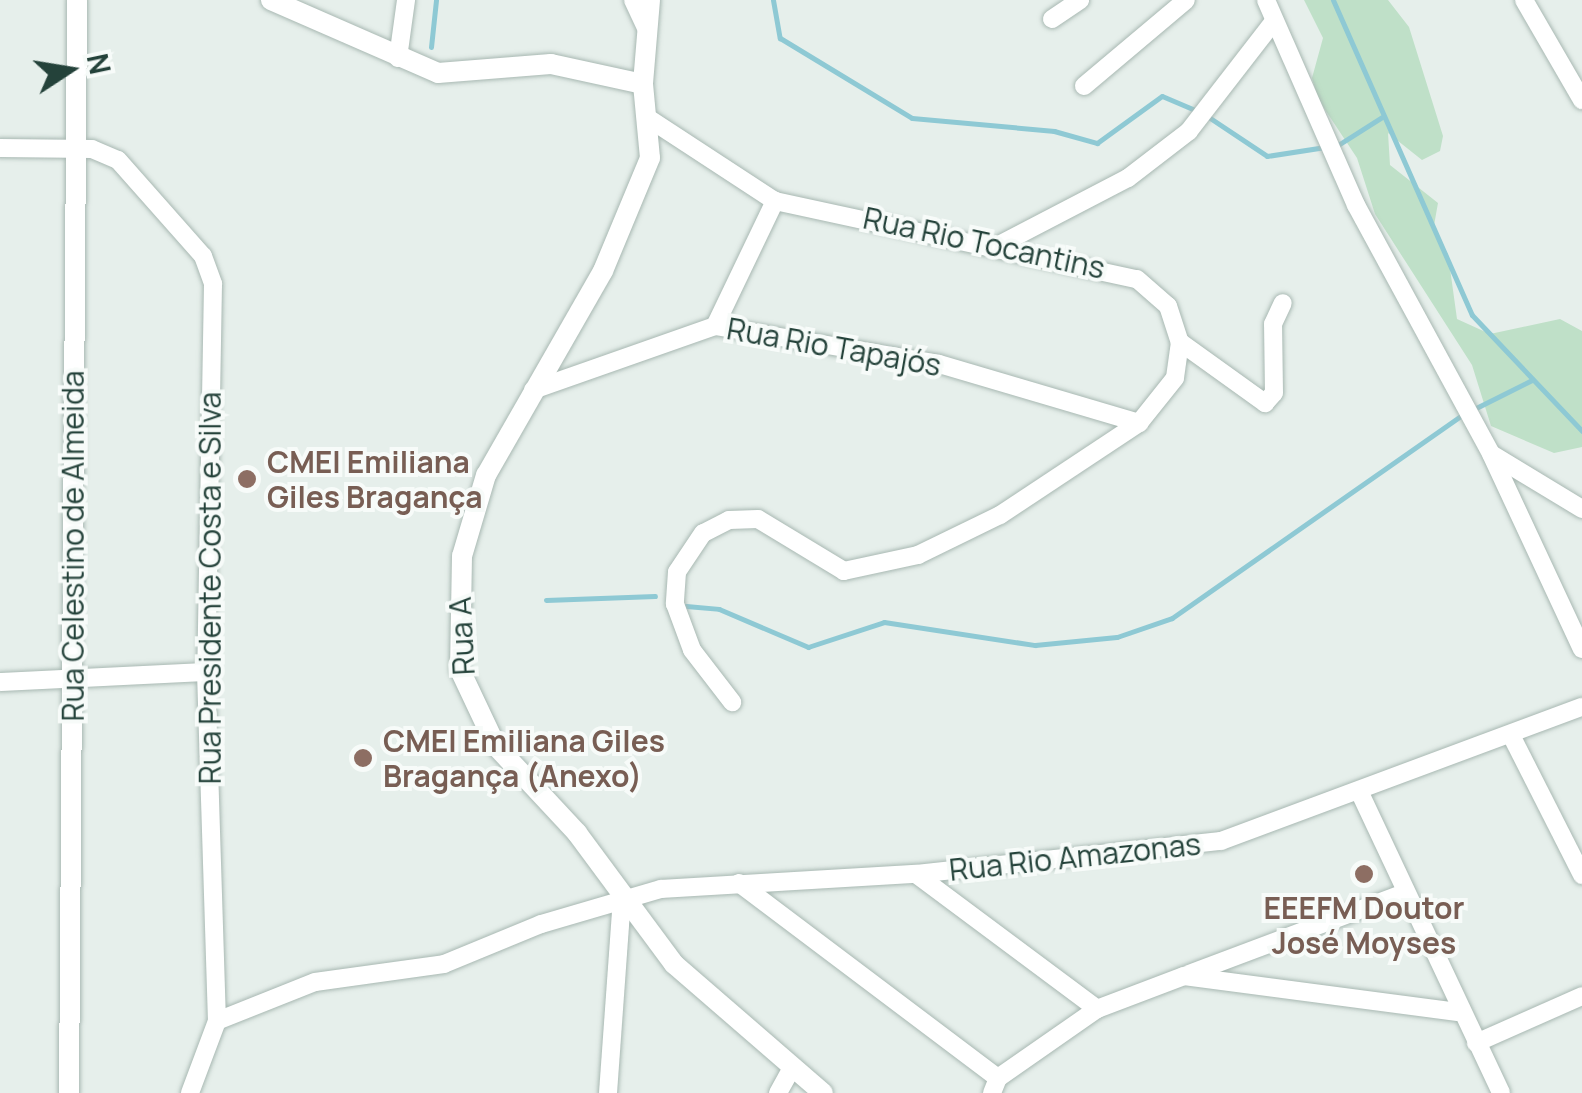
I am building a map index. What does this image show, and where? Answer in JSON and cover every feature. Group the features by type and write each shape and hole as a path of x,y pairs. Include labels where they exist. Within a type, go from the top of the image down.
{"street":[{"name":"Rua Celestino de Almeida","path":"69,1093 77,0"},
{"path":"271,0 438,73 551,64 643,84"},
{"path":"398,58 406,0"},
{"path":"633,0 646,26"},
{"name":"Rua A","path":"650,0 643,84 652,120 650,158 614,244 486,474 472,519 456,605 460,670 490,737 577,833 674,964 824,1093"},
{"path":"1052,19 1080,0"},
{"path":"1084,86 1186,0"},
{"path":"1266,0 1356,205 1491,454 1582,648"},
{"path":"1524,0 1582,100"},
{"path":"1000,244 1128,178 1189,131 1274,20"},
{"name":"Rua Rio Tocantins","path":"652,120 774,201 1000,244 1137,279 1168,306 1180,342"},
{"name":"Rua Presidente Costa e Silva","path":"0,148 104,152 134,171 211,273 206,672 217,1021 191,1093"},
{"path":"715,326 774,201"},
{"path":"732,702 692,650 674,604 677,572 703,534 729,520 758,519 834,569 876,568 1000,515 1139,424 1175,378 1180,342 1265,403 1274,393 1272,324 1283,304"},
{"name":"Rua Rio Tapajós","path":"533,390 715,326 940,364 1139,424"},
{"path":"1491,454 1582,509"},
{"path":"0,682 206,672"},
{"name":"Rua Rio Amazonas","path":"217,1021 315,982 444,964 622,898 740,883 916,874 1169,851 1221,842 1512,737 1582,707"},
{"path":"1512,737 1582,875"},
{"path":"1360,793 1458,1012 1501,1093"},
{"path":"916,874 1097,1009"},
{"path":"740,883 995,1086 1097,1009 1404,893"},
{"path":"608,1093 622,898"},
{"path":"1184,976 1458,1012"},
{"path":"1476,1043 1582,996"},
{"path":"778,1093 792,1068"}],"green space":[{"path":"1304,0 1388,0 1409,27 1443,136 1440,151 1422,160 1388,133 1390,165 1438,203 1433,231 1448,254 1457,319 1490,334 1560,319 1582,331 1582,447 1554,453 1491,426 1472,365 1375,214 1357,158 1318,99 1312,78 1323,38"}],"waterway":[{"path":"431,47 436,0"},
{"path":"773,0 780,38 912,118 1054,131 1097,143 1162,96 1198,111"},
{"path":"1333,0 1472,315 1582,431"},
{"path":"1207,116 1267,156 1338,145 1382,117"},
{"path":"1472,410 1532,380"},
{"path":"686,606 719,609 808,647 884,622 1035,645 1117,637 1172,618 1462,415"},
{"path":"546,600 655,596"}],"place":[{"name":"CMEI Emiliana Giles Bragança","path":"247,479"},
{"name":"CMEI Emiliana Giles Bragança (Anexo)","path":"363,758"},
{"name":"EEEFM Doutor José Moyses","path":"1364,874"}]}
